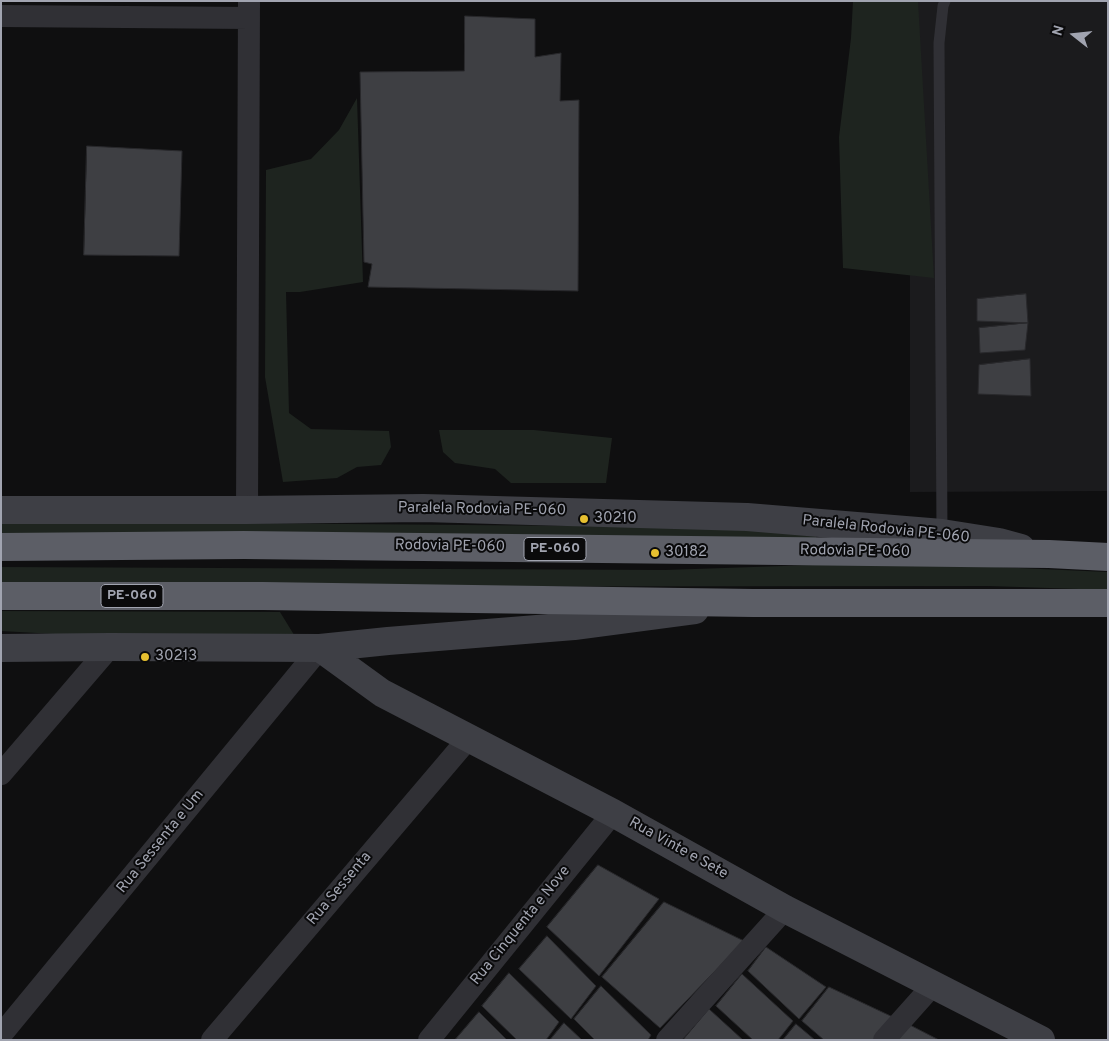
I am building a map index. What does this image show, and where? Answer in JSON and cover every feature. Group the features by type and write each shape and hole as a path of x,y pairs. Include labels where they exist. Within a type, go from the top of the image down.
{"highway":[{"name":"Rodovia PE-060","path":"1,547 244,545 1050,554 1108,557"},
{"name":"PE-060","path":"1,596 254,596 753,603 1108,604"}],"main road":[{"name":"Paralela Rodovia PE-060","path":"1,510 423,508 747,517 942,533 998,542 1050,554"},
{"name":"PE-060","path":"1,648 320,648 574,626 753,603"},
{"name":"Rua Vinte e Sete","path":"320,648 382,693 613,813 785,909 1041,1040"}],"street":[{"path":"1,16 249,10 247,510"},
{"path":"1,774 110,647"},
{"name":"Rua Sessenta e Um","path":"1,1035 320,648"},
{"name":"Rua Sessenta","path":"212,1040 468,738"},
{"name":"Rua Cinquenta e Nove","path":"429,1040 613,813"},
{"path":"667,1040 785,909"},
{"path":"884,1040 934,984"}],"lane":[{"path":"942,533 939,43 945,1"}],"shaded area":[{"path":"853,1 918,1 934,278 843,268 839,137 851,38"},
{"path":"910,1 1108,1 1108,491 910,492"},
{"path":"357,98 363,282 300,292 286,292 289,413 311,429 389,431 391,447 381,465 357,467 337,478 283,482 265,377 266,170 311,159 339,130"},
{"path":"439,430 534,430 612,438 606,483 511,483 495,469 455,463 443,452"},
{"path":"1,521 813,528 819,545 1,542"},
{"path":"812,565 952,565 1108,572 1108,590 989,586 1,587 1,567 665,570"},
{"path":"1,611 280,612 296,638 163,640 1,631"}],"building":[{"path":"465,16 535,19 535,57 561,53 560,101 579,100 578,291 368,287 372,264 364,262 360,72 464,71"},
{"path":"87,146 182,151 179,256 84,255"},
{"path":"1026,294 1028,323 977,321 977,299"},
{"path":"1028,323 1025,350 980,353 979,328"},
{"path":"1030,359 1031,396 978,394 979,365"},
{"path":"598,865 659,899 599,976 547,927"},
{"path":"664,902 744,941 660,1028 602,977"},
{"path":"547,936 596,986 571,1019 519,969"},
{"path":"766,947 826,987 799,1019 748,971"},
{"path":"509,973 559,1022 546,1040 517,1040 482,1006"},
{"path":"742,974 793,1021 778,1040 753,1040 716,1006"},
{"path":"601,986 651,1035 648,1040 595,1040 574,1019"},
{"path":"829,987 897,1019 878,1040 824,1040 802,1021"},
{"path":"709,1009 743,1040 683,1040"},
{"path":"479,1012 507,1040 455,1040"},
{"path":"564,1023 582,1040 550,1040"},
{"path":"796,1024 815,1040 783,1040"},
{"path":"908,1024 939,1040 894,1040"}],"place":[{"name":"30210","path":"584,519"},
{"name":"30182","path":"655,553"},
{"name":"30213","path":"145,657"}]}
